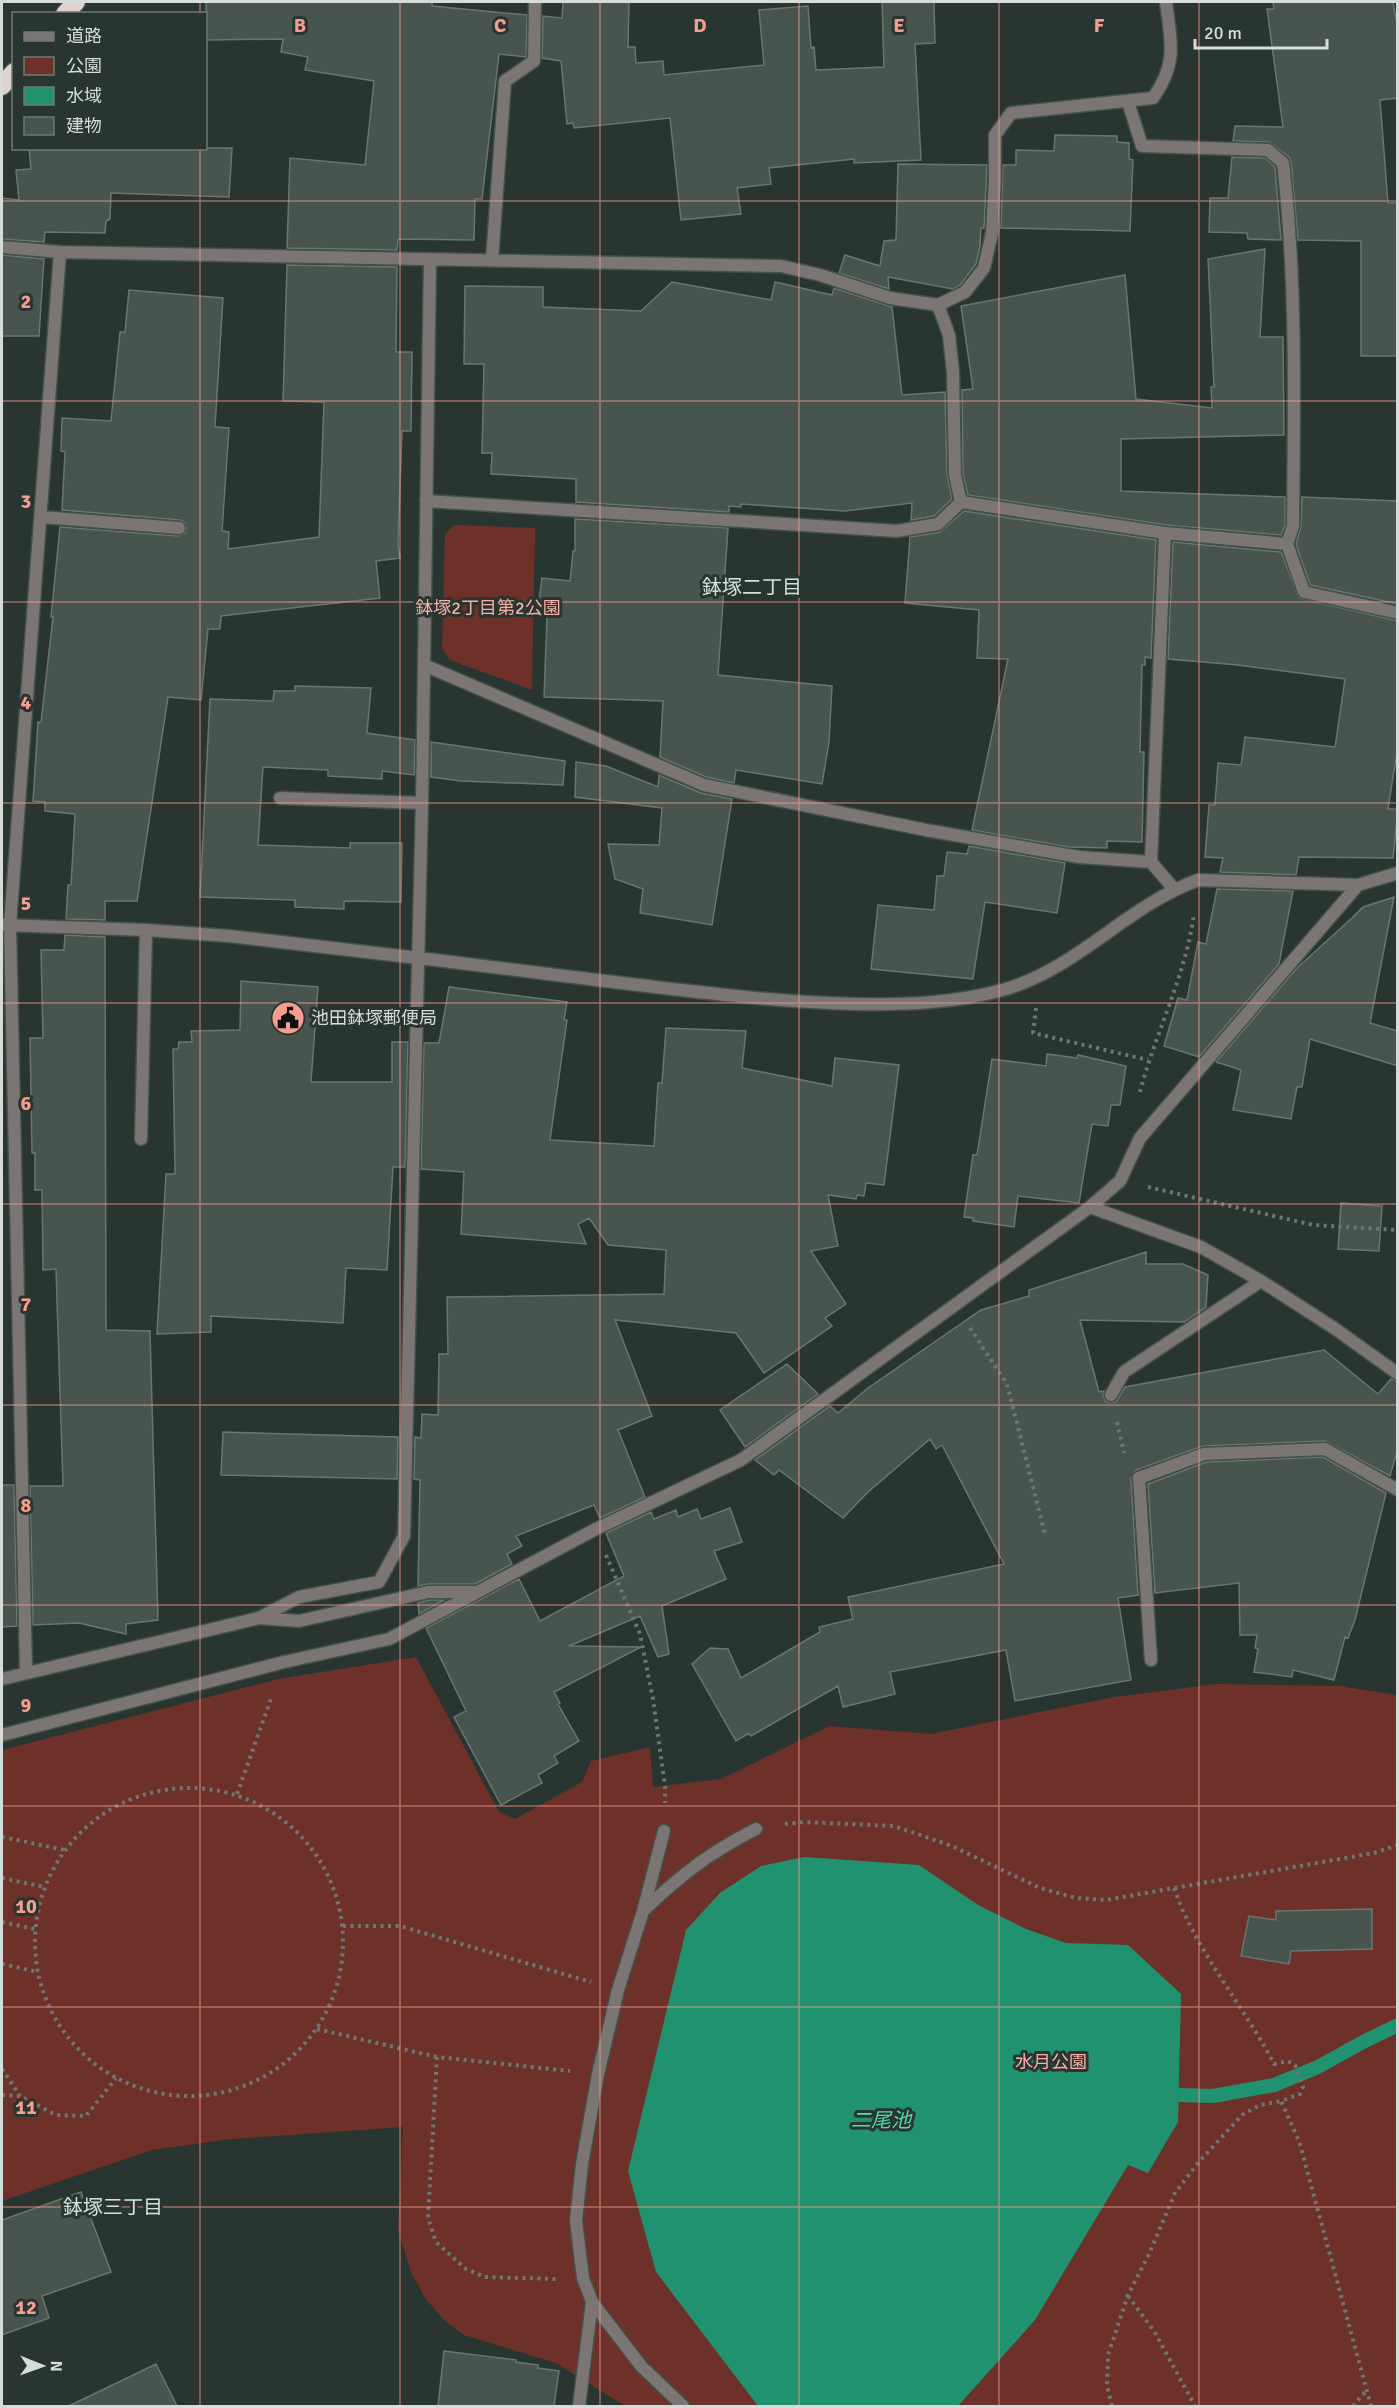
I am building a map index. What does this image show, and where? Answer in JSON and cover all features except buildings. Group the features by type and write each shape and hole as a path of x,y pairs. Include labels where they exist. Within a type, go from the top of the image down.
{"street":[{"path":"492,260 506,81 534,61 535,2"},
{"path":"2,247 60,252 781,266 820,275 890,297 938,305 965,292 984,268 992,233 995,135 1011,113 1153,98 1171,66 1166,2"},
{"path":"1128,102 1142,146 1268,150 1283,163 1290,223 1294,402 1293,526 1287,544 1304,592 1398,613"},
{"path":"26,1671 6,925 60,252"},
{"path":"2,1679 26,1671 260,1618 298,1597 379,1582 404,1536 422,803 430,259"},
{"path":"938,305 949,335 953,372 955,475 961,502"},
{"path":"426,501 897,531 938,524 961,502"},
{"path":"961,502 1165,533 1287,544"},
{"path":"40,517 179,528"},
{"path":"1165,533 1151,862 1174,889"},
{"path":"424,665 704,785 926,830 1079,857 1151,862"},
{"path":"280,798 422,803"},
{"path":"6,925 146,930 229,936 797,1003 908,1005 962,998 1004,989 1038,978 1078,954 1148,904 1174,889 1198,880 1358,885 1398,873"},
{"path":"2,1735 284,1662 389,1639 596,1529 741,1460 1090,1207 1120,1181 1140,1138 1358,885"},
{"path":"141,1139 146,930"},
{"path":"1090,1207 1201,1247 1261,1281 1334,1328 1398,1374"},
{"path":"1111,1395 1124,1372 1261,1281"},
{"path":"1151,1660 1139,1478 1204,1454 1325,1449 1398,1490"},
{"path":"260,1618 299,1621 428,1592 477,1592"},
{"path":"643,1911 680,1875 720,1847 756,1829"},
{"path":"664,1831 643,1911 618,1990 598,2074 582,2164 576,2221 583,2278 592,2302 641,2366 683,2406"},
{"path":"579,2406 592,2302"}],"path":[{"path":"1140,1138 1137,1101 1148,1060 1191,938 1198,880"},
{"path":"1038,978 1033,1033 1148,1060"},
{"path":"1120,1181 1312,1225 1398,1230"},
{"path":"954,1305 1007,1384 1045,1534"},
{"path":"1111,1395 1127,1467 1139,1478"},
{"path":"596,1529 640,1634 665,1786 664,1831"},
{"path":"237,1794 284,1662"},
{"path":"177,1787 199,1788 237,1794 272,1810 298,1832 320,1858 334,1889 342,1926 344,1956 336,1989 316,2030 302,2047 277,2070 247,2086 215,2095 180,2097 147,2092 116,2078 92,2063 72,2043 55,2019 43,1993 38,1972 35,1929 44,1887 65,1850 88,1824 114,1805 145,1793 177,1787"},
{"path":"756,1829 804,1822 894,1826 952,1846 1040,1888 1076,1898 1106,1900 1374,1853 1398,1845"},
{"path":"2,1837 65,1850"},
{"path":"2,1878 44,1887"},
{"path":"1112,2406 1107,2386 1108,2355 1128,2295 1175,2193 1198,2163 1242,2115 1260,2105 1300,2094 1303,2087 1295,2065 1288,2061 1274,2064 1200,1943 1180,1906 1174,1888"},
{"path":"2,1922 35,1929"},
{"path":"342,1926 400,1926 594,1983"},
{"path":"2,1964 38,1972"},
{"path":"316,2030 437,2057 570,2071"},
{"path":"437,2057 428,2218 436,2242 466,2270 485,2277 555,2279"},
{"path":"2,2069 20,2096"},
{"path":"2,2095 20,2096 56,2115 86,2116 116,2078"},
{"path":"1281,2101 1299,2141 1371,2406"},
{"path":"1128,2295 1154,2331 1195,2406"},
{"path":"1353,2406 1367,2391"}],"green space":[{"name":"鉢塚2丁目第2公園","path":"454,525 535,528 532,690 450,660 442,648 445,534"},
{"name":"水月公園","path":"416,1657 499,1812 515,1819 582,1782 591,1761 650,1747 653,1787 721,1779 829,1726 931,1734 1114,1697 1216,1684 1339,1686 1397,1695 1397,2406 625,2406 556,2363 464,2335 444,2320 425,2298 411,2272 398,2230 403,2127 231,2139 152,2150 2,2201 2,1750 278,1679"}],"water":[{"name":"二尾池","path":"804,1857 919,1865 978,1905 1026,1929 1066,1943 1128,1945 1181,1994 1178,2122 1148,2173 1128,2165 1035,2320 958,2406 758,2406 656,2272 628,2171 686,1930 720,1893 761,1866"}],"waterway":[{"path":"1178,2095 1213,2096 1274,2085 1318,2067 1398,2025"}],"place":[{"name":"池田鉢塚郵便局","path":"288,1018"}],"district":[{"name":"鉢塚二丁目","path":"752,587"},
{"name":"鉢塚三丁目","path":"113,2207"}]}
